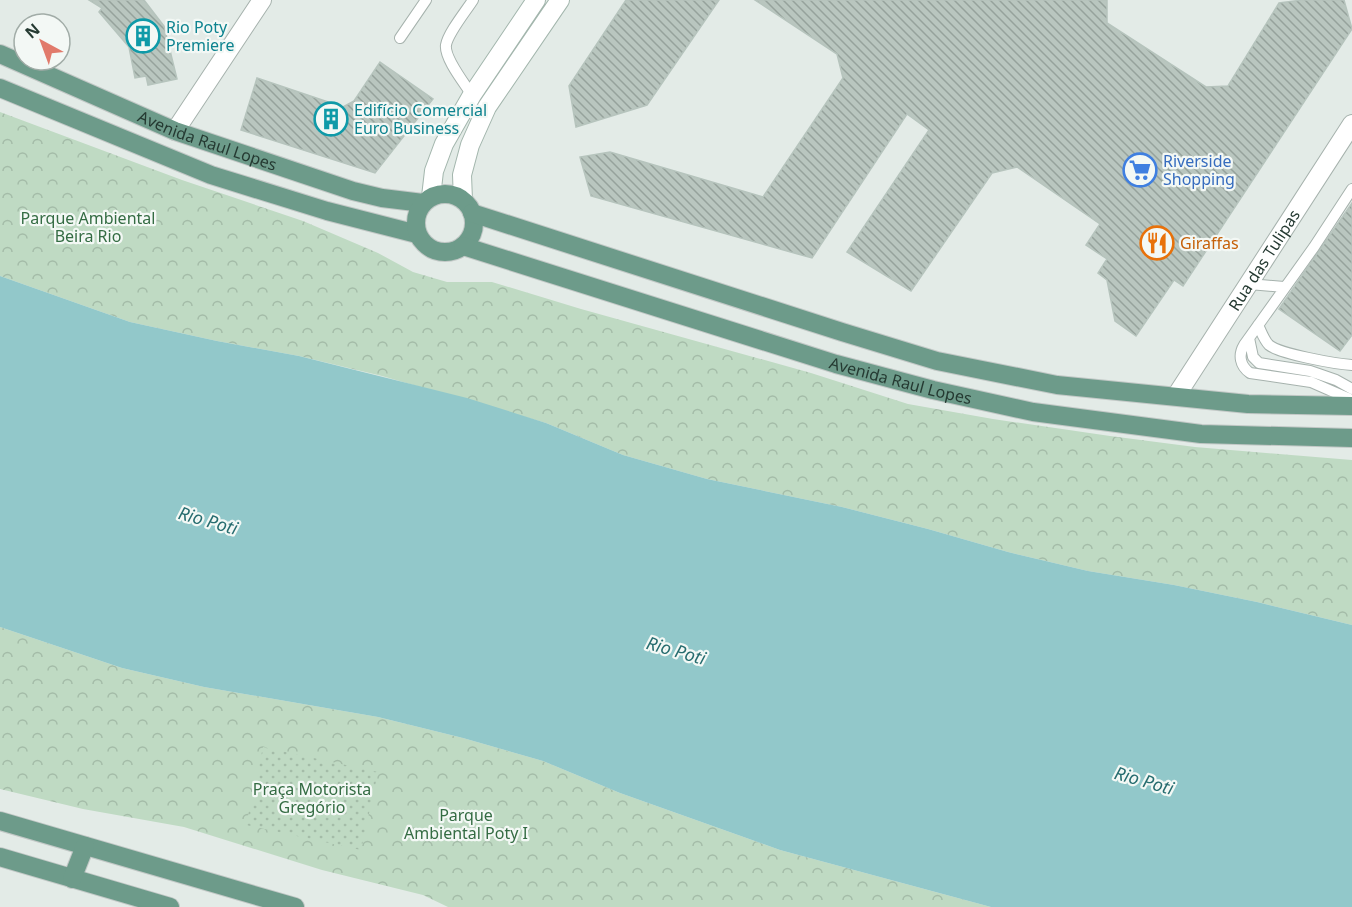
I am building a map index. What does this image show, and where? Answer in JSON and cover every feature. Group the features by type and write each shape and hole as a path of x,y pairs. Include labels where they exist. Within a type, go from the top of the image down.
{"main road":[{"name":"Avenida Raul Lopes","path":"0,54 175,131 353,191 382,198 427,200"},
{"name":"Avenida Raul Lopes","path":"0,88 211,175 327,211 417,234"},
{"path":"447,194 467,206 474,225 471,236 464,246 451,252 437,252 425,245 417,234 415,223 417,213 427,200 447,194"},
{"name":"Avenida Raul Lopes","path":"467,206 842,332 937,361 1057,385 1248,404 1352,406"},
{"name":"Avenida Raul Lopes","path":"464,246 836,364 933,390 1033,412 1201,434 1352,438"},
{"path":"0,821 295,907"},
{"path":"72,879 85,846"},
{"path":"0,857 144,904 170,907"}],"street":[{"path":"175,131 262,0"},
{"path":"427,200 444,144 472,95 536,0"},
{"path":"467,206 462,175 470,145 488,107 560,0"},
{"name":"Rua das Tulipas","path":"1176,396 1352,124"}],"lane":[{"path":"400,38 426,0"},
{"path":"472,95 451,61 446,43 473,0"},
{"path":"1352,189 1314,248 1240,351 1240,358 1250,373 1311,382 1352,400"},
{"path":"1249,284 1284,287"},
{"path":"1257,325 1272,347 1288,353 1352,365"},
{"path":"1249,338 1253,357 1259,363 1310,371 1336,380 1352,389"}],"green space":[{"name":"Parque Ambiental Beira Rio","path":"0,112 182,180 303,221 378,253 413,272 447,282 492,282 811,373 908,404 993,419 1195,447 1352,460 1352,625 1174,585 1088,571 842,507 707,479 623,455 546,423 382,376 299,356 130,322 0,276"},
{"name":"Parque Ambiental Poty I","path":"0,627 122,668 204,687 378,717 463,738 543,761 620,793 780,850 991,907 448,907 423,895 322,870 184,827 83,809 0,789"},
{"name":"Praça Motorista Gregório","path":"263,747 378,772 361,850 246,825"}],"water":[{"name":"Rio Poti","path":"0,276 130,322 299,356 467,398 546,423 623,455 707,479 842,507 1088,571 1174,585 1352,625 1352,907 991,907 780,850 620,793 543,761 463,738 378,717 204,687 122,668 0,627"}],"building":[{"name":"Rio Poty Premiere","path":"89,0 144,0 164,26 177,79 148,85 146,76 135,78 129,47 99,12 102,8"},
{"path":"626,0 719,0 647,105 576,127 569,86"},
{"name":"Riverside Shopping","path":"755,0 1107,0 1107,23 1206,87 1228,86 1279,3 1302,0 1344,0 1352,29 1183,286 1174,280 1136,336 1115,321 1107,280 1098,273 1107,259 1086,245 1100,224 1017,167 992,173 911,291 847,252 929,130 907,114 812,258 591,196 580,157 610,152 763,197 843,78 837,54"},
{"name":"Edifício Comercial Euro Business","path":"380,62 433,99 375,173 241,130 257,78 343,107 354,101"},
{"path":"1352,203 1352,335 1340,351 1279,309"}],"place":[{"name":"Rio Poty Premiere","path":"143,36"},
{"name":"Edifício Comercial Euro Business","path":"331,119"},
{"name":"Riverside Shopping","path":"1140,170"},
{"name":"Giraffas","path":"1157,243"}]}
